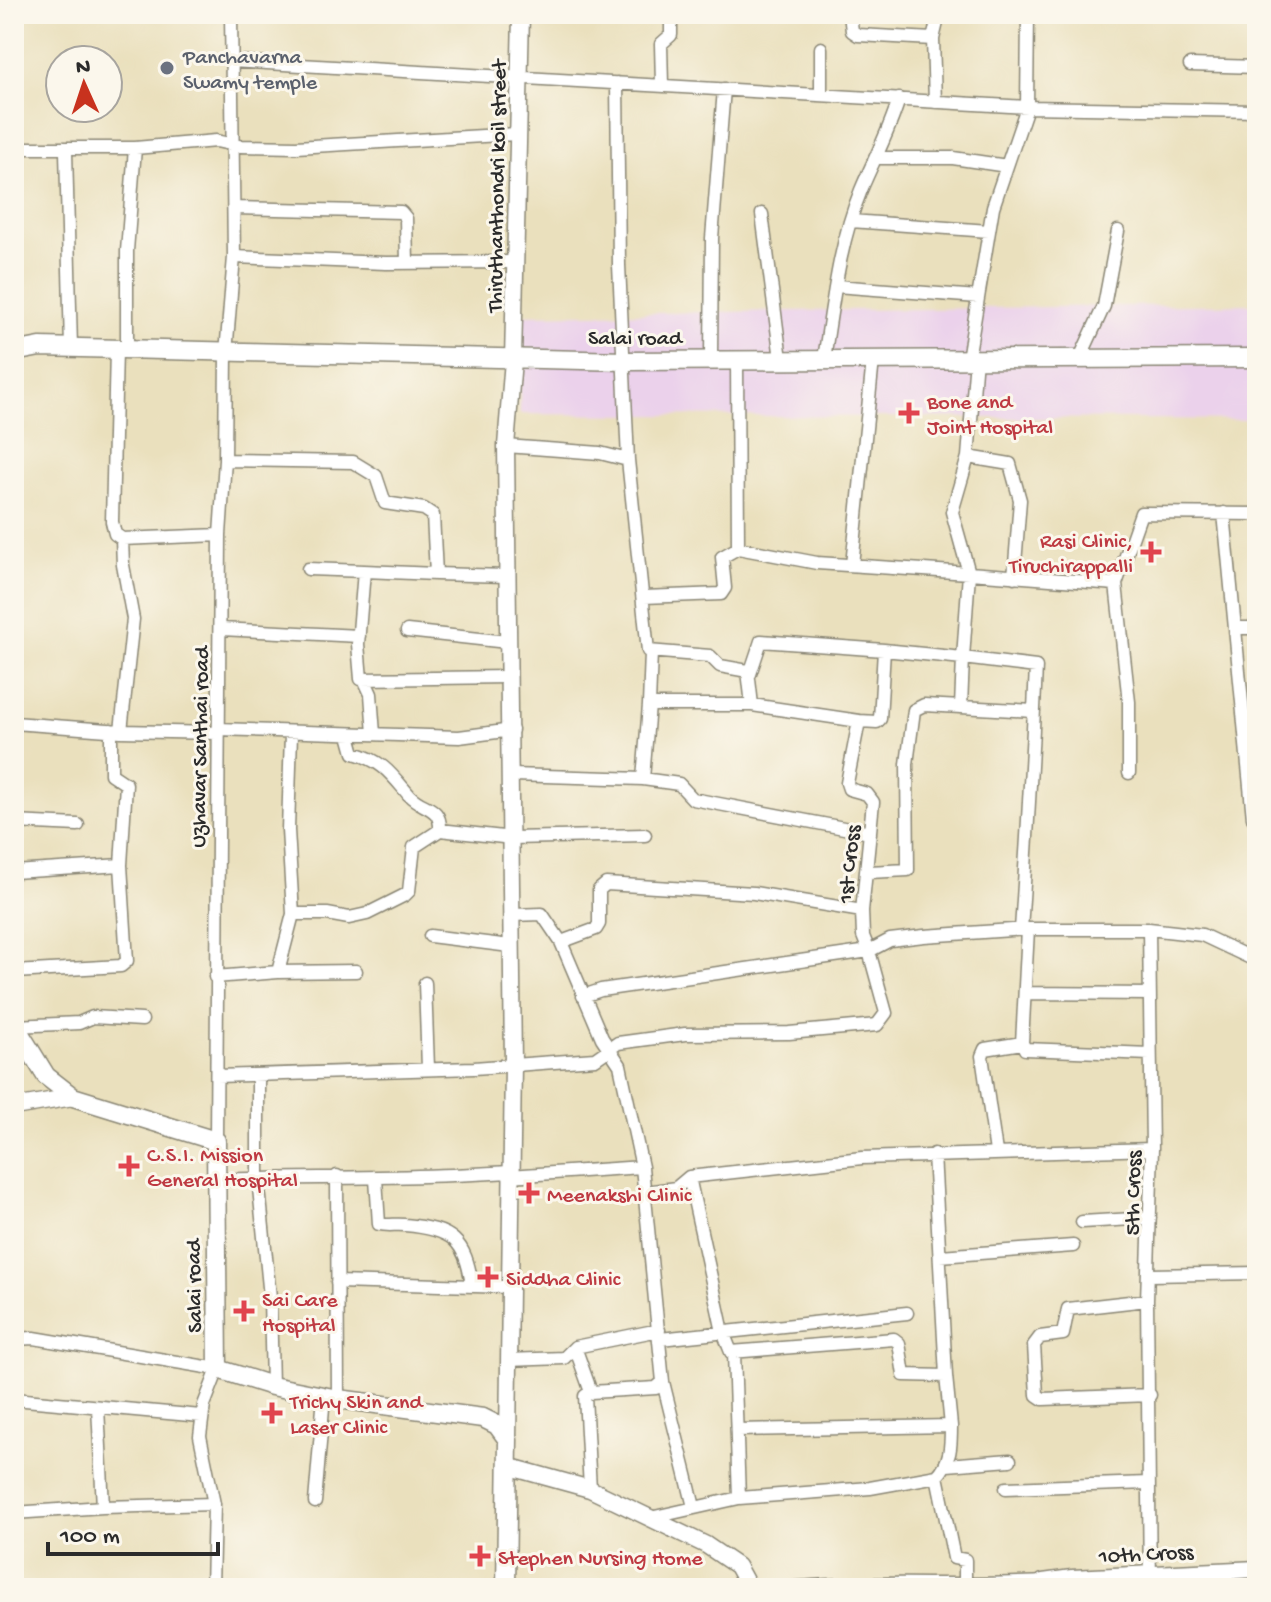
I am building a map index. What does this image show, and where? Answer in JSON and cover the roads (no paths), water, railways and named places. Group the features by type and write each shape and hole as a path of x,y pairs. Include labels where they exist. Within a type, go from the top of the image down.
{"main road":[{"name":"Salai road","path":"14,352 30,347 625,361 1257,358"},
{"path":"14,1025 46,1076 73,1097 216,1141"},
{"name":"Salai road","path":"216,1141 218,1369"},
{"path":"218,1369 272,1386 483,1418 497,1425 508,1440 506,1588"}],"street":[{"name":"Uzhavar Santhai road","path":"216,1141 220,535 235,208 230,144 231,14"},
{"name":"Thiruthanthondri koil street","path":"508,1440 509,1174 513,1064 510,946 512,730 507,642 506,446 513,360 521,14"},
{"path":"662,85 661,44 671,35 671,14"},
{"path":"850,14 852,31 858,35 933,39"},
{"path":"935,102 933,39 939,14"},
{"path":"961,707 969,573 952,512 968,457 972,358 989,231 1027,107 1028,14"},
{"path":"821,48 821,95"},
{"path":"231,61 1027,107 1257,111"},
{"path":"1190,65 1257,67"},
{"path":"617,83 619,265 628,460 647,650 710,656 720,666 750,674"},
{"path":"711,359 712,238 724,89"},
{"path":"824,359 851,221 899,99"},
{"path":"14,148 66,151 216,141 296,147 517,134"},
{"path":"135,148 112,522 115,534 122,539 220,535"},
{"path":"66,151 71,348"},
{"path":"877,158 953,158 1007,166"},
{"path":"235,208 401,212 406,218 407,263"},
{"path":"762,214 781,359"},
{"path":"851,221 989,231"},
{"path":"1080,358 1104,306 1118,231"},
{"path":"234,257 407,263 515,262"},
{"path":"836,286 978,297"},
{"path":"737,359 738,548"},
{"path":"852,565 873,360"},
{"path":"506,446 600,453 628,460"},
{"path":"968,457 1010,464 1020,500 1014,577"},
{"path":"225,460 340,461 366,468 376,476 385,503 424,509 433,515 436,574"},
{"path":"1129,773 1129,702 1116,584 1141,513 1257,514"},
{"path":"1224,513 1253,818"},
{"path":"14,972 126,963 121,865 126,784 111,775 133,619 123,565 122,539"},
{"path":"644,597 721,594 725,588 722,557 738,548 852,565 1116,584"},
{"path":"308,569 506,576"},
{"path":"364,571 359,636 361,679 371,694 374,734"},
{"path":"1237,628 1257,628"},
{"path":"221,629 359,636"},
{"path":"407,631 507,642"},
{"path":"752,705 750,674 761,641 1033,664 1036,667 1022,1043 1025,1049 1150,1054"},
{"path":"649,705 752,705 877,722 880,719 884,650"},
{"path":"643,779 651,652"},
{"path":"365,681 393,676 508,677"},
{"path":"869,872 908,870 907,764 914,710 924,705 1034,711"},
{"name":"1st Cross","path":"609,1049 618,1043 685,1034 789,1033 877,1025 886,1013 863,936 862,911 869,872 872,798 848,786 859,721"},
{"path":"14,723 116,731 482,737 512,730"},
{"path":"278,972 293,914 288,830 291,734"},
{"path":"349,735 354,753 384,765 411,797 434,809 441,819 440,830"},
{"path":"512,775 643,779 679,784 693,799 870,833"},
{"path":"14,822 78,825"},
{"path":"293,914 349,918 367,914 405,895 409,891 414,847 440,830 512,838 645,835"},
{"path":"14,872 121,865"},
{"path":"561,942 596,929 599,890 606,884 754,893 862,911"},
{"path":"511,915 542,914 561,942 583,996 620,1065 642,1167 663,1382 694,1507"},
{"path":"583,996 601,990 869,951 898,939 1024,930 1149,929 1202,935 1257,961"},
{"name":"5th Cross","path":"1149,929 1152,1149 1147,1300 1150,1580"},
{"path":"430,936 510,946"},
{"path":"215,977 356,971"},
{"path":"425,983 428,1068"},
{"path":"1025,993 1150,994"},
{"path":"14,1025 79,1023 93,1017 142,1020"},
{"path":"996,1152 982,1056 985,1049 1022,1043"},
{"path":"217,1076 258,1077 595,1059 609,1049"},
{"path":"258,1077 258,1178 270,1297 272,1386"},
{"path":"14,1107 73,1097"},
{"path":"645,1192 676,1188 689,1177 862,1158 1152,1149"},
{"path":"647,1519 739,1498 870,1488 937,1476 947,1465 951,1426 934,1154"},
{"path":"215,1180 337,1176 376,1179 642,1167"},
{"path":"315,1502 331,1397 337,1282 337,1176"},
{"path":"689,1177 729,1350 734,1353 894,1339 899,1343 904,1375 946,1376"},
{"path":"376,1179 379,1224 406,1225 455,1239 465,1249 472,1285"},
{"path":"1082,1222 1150,1218"},
{"path":"940,1256 1073,1246"},
{"path":"1150,1275 1257,1273"},
{"path":"337,1282 509,1287"},
{"path":"1147,1300 1068,1309 1063,1334 1040,1337 1034,1345 1037,1395 1043,1399 1150,1395"},
{"path":"508,1360 564,1358 575,1347 659,1334 723,1332 907,1313"},
{"path":"14,1339 34,1338 218,1369 201,1416 200,1436 214,1504 212,1588"},
{"path":"575,1347 591,1392"},
{"path":"734,1353 737,1430 734,1441 739,1498"},
{"path":"590,1489 584,1398 591,1392 652,1389 663,1382"},
{"path":"14,1399 201,1416"},
{"path":"98,1407 103,1507"},
{"path":"737,1430 951,1426"},
{"path":"947,1465 1010,1460"},
{"path":"507,1466 590,1489 720,1553 737,1566 749,1588"},
{"path":"937,1476 954,1558 965,1560 965,1586"},
{"path":"1006,1488 1148,1483"},
{"path":"14,1513 214,1504"},
{"name":"10th Cross","path":"1043,1585 1150,1580 1257,1569"},
{"path":"787,1588 865,1582 898,1586 1043,1585"}],"place":[{"name":"Panchavarna Swamy temple","path":"167,68"},
{"name":"Bone and Joint Hospital","path":"909,413"},
{"name":"Rasi Clinic, Tiruchirappalli","path":"1151,552"},
{"name":"C.S.I. Mission General Hospital","path":"129,1166"},
{"name":"Meenakshi Clinic","path":"529,1193"},
{"name":"Siddha Clinic","path":"488,1277"},
{"name":"Sai Care Hospital","path":"244,1311"},
{"name":"Trichy Skin and Laser Clinic","path":"272,1413"},
{"name":"Stephen Nursing Home","path":"480,1556"}]}
